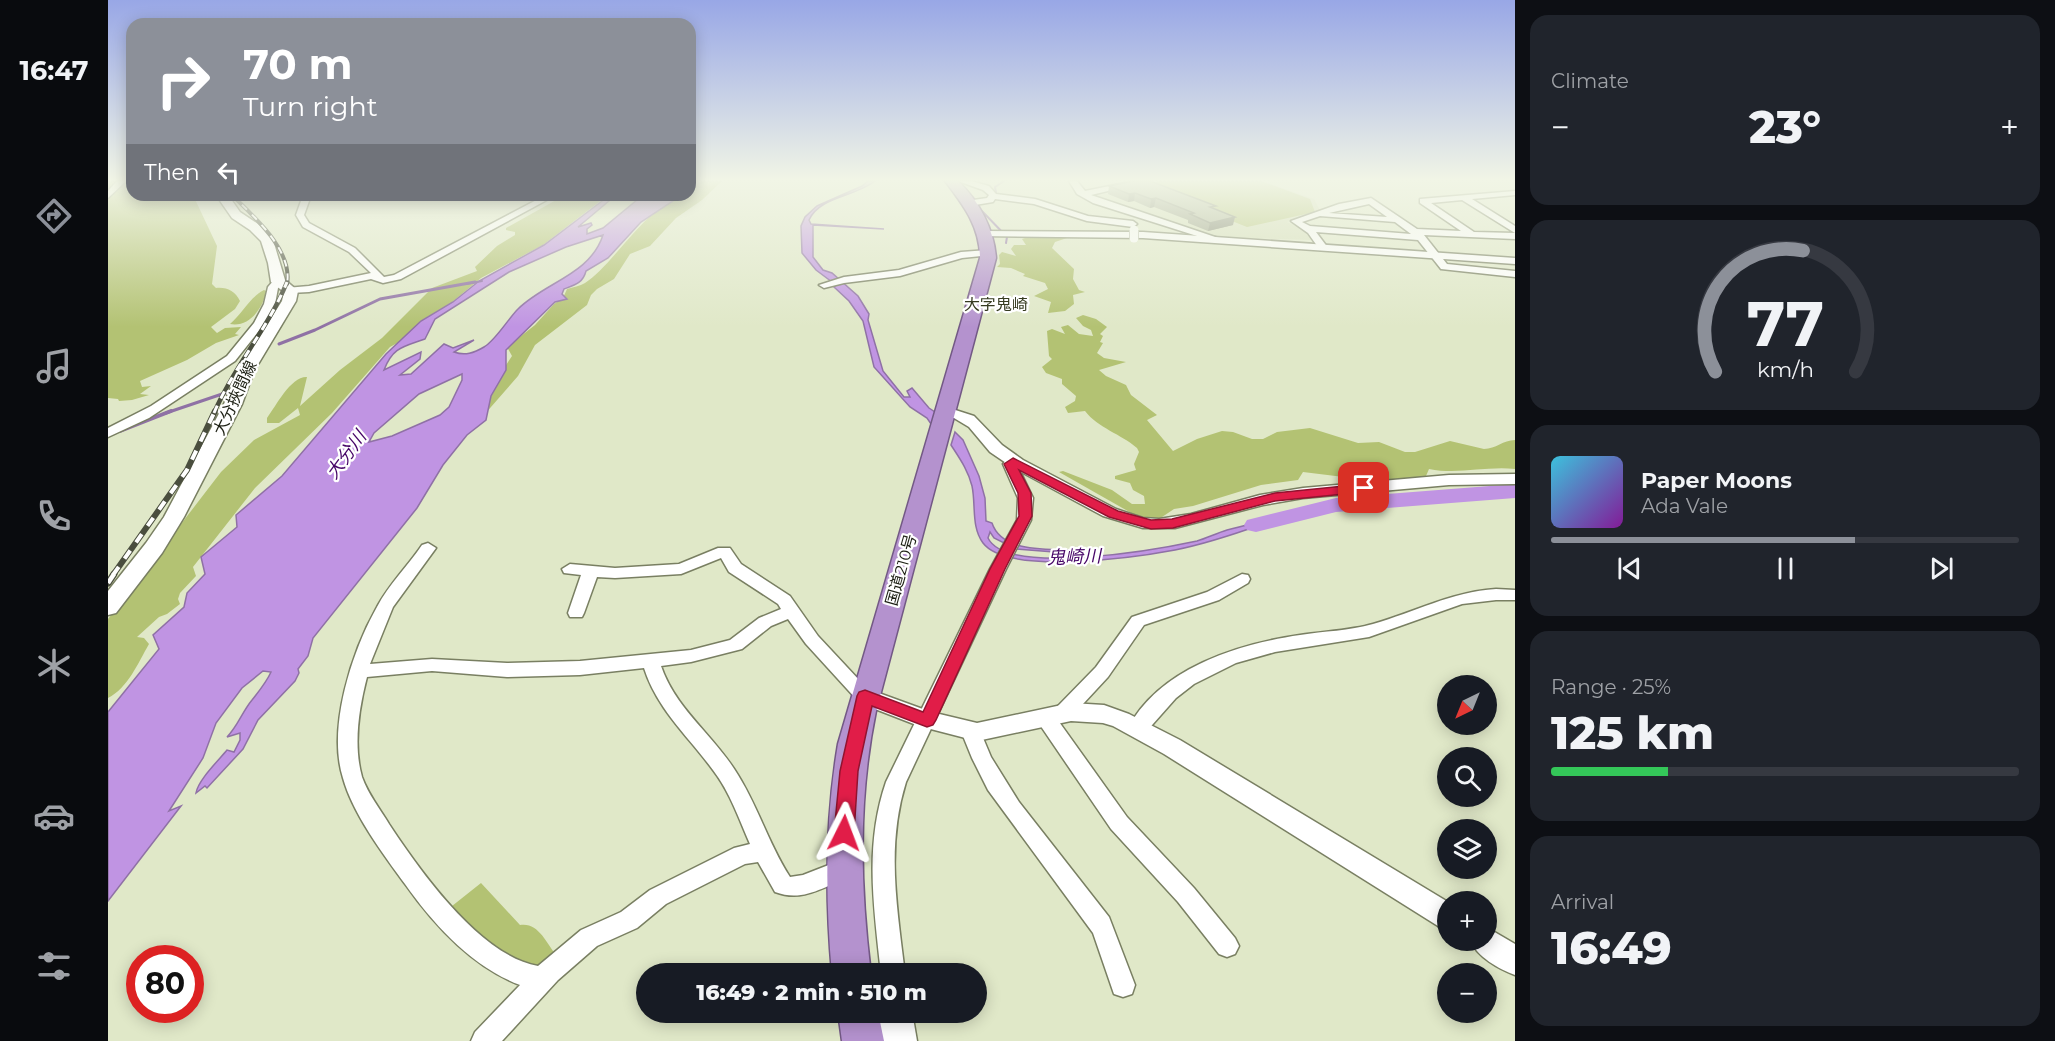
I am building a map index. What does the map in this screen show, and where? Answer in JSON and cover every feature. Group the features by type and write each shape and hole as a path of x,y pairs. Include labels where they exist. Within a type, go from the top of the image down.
{"highway":[{"name":"国道210号","path":"851,963 844,868 849,771 865,696 985,275 988,253 982,230"},
{"path":"860,1023 863,1041"}],"main road":[{"path":"257,230 267,240 284,286"},
{"name":"大分挾間線","path":"108,607 154,548 174,517 233,404 246,371 285,311 291,293 284,286"}],"street":[{"path":"108,433 136,421 232,357 245,343 264,313 273,297 273,287 309,289 378,273 352,250 314,230"},
{"path":"373,276 384,280 397,277 487,230"},
{"path":"1185,230 1219,240"},
{"path":"1309,230 1323,248"},
{"path":"1322,230 1515,236"},
{"path":"1412,230 1444,267 1515,274"},
{"path":"1465,230 1470,233"},
{"path":"984,234 1122,234 1515,261"},
{"path":"826,285 842,280 900,273 966,254 988,253"},
{"path":"945,415 971,419 994,447 1013,461 1120,517 1158,525 1173,524 1255,501 1286,496 1454,479 1515,479"},
{"path":"892,963 882,861 882,835 891,795 1025,516 1024,493 1010,464 1013,461"},
{"path":"428,548 385,607 360,671 351,711 349,748 353,779 365,804 410,875 466,936 510,968 526,976 542,979"},
{"path":"570,568 628,572 681,569 724,551 735,568 780,597 812,640 865,696 927,720 971,731 993,730 1054,715 1104,714 1138,728 1437,910"},
{"path":"576,613 591,571"},
{"path":"1054,715 1102,672 1128,632 1138,621 1218,594 1242,579"},
{"path":"1138,728 1170,691 1182,681 1231,657 1265,647 1379,628 1456,598 1485,594 1515,585"},
{"path":"1485,594 1515,595"},
{"path":"360,671 432,665 544,670 651,661 702,654 736,645 765,622 792,611"},
{"path":"651,661 657,682 670,706 713,753 733,783 780,881 787,888 796,888 844,868"},
{"path":"1054,715 1119,823 1186,895 1227,946"},
{"path":"971,731 987,771 1101,926 1117,975 1124,985"},
{"path":"484,1041 542,979 585,941 629,920 658,897 742,855 766,852"},
{"path":"1497,949 1515,961"},
{"path":"886,1023 891,1041"},
{"path":"901,1023 904,1041"}],"shaded area":[{"path":"1189,230 1305,230 1313,240 1218,237"}],"green space":[{"path":"108,230 209,230 217,246 212,284 216,288 230,290 240,301 235,309 211,327 217,333 225,328 241,327 235,334 239,335 216,343 187,360 140,381 142,387 151,386 140,394 149,395 119,401 108,398"},
{"path":"506,230 563,230 543,245 481,278 414,334 390,347 332,413 255,488 193,567 196,576 180,593 178,599 180,604 159,617 137,637 144,638 149,644 127,682 108,698 108,619 221,472 254,440 300,415 298,408 279,423 267,423 267,418 290,386 295,381 307,377 300,406 340,370 382,338 432,288 477,271 475,267 497,246 515,235 515,232"},
{"path":"636,230 665,230 650,246 630,254 614,279 597,289 591,295 587,305 535,345 518,376 484,415 491,388 512,356 507,347 535,325 554,304 563,298 567,289 583,284 596,274"},
{"path":"1025,238 1067,238 1055,242 1052,248 1074,269 1073,279 1079,290 1085,292 1073,295 1074,304 1065,311 1048,313 1051,302 1034,296 1048,289 1045,283 1023,276 1025,274 1011,268 997,267 1000,264 999,255 1002,252 1016,256 1011,249 1014,245 1026,245 1022,239"},
{"path":"266,291 265,297 259,310 249,320 230,324 254,297"},
{"path":"1083,315 1096,319 1107,327 1100,334 1103,336 1100,342 1103,343 1097,353 1104,358 1126,362 1099,370 1106,376 1126,385 1131,395 1157,415 1147,420 1173,451 1197,439 1222,431 1233,432 1252,439 1263,439 1277,432 1310,428 1358,443 1379,442 1405,452 1415,452 1450,441 1484,449 1515,440 1515,469 1440,471 1429,469 1426,476 1415,481 1351,485 1360,479 1303,472 1298,480 1261,485 1193,506 1174,509 1159,519 1141,518 1059,472 1063,471 1112,490 1132,504 1145,504 1144,496 1133,490 1130,483 1115,479 1115,476 1136,470 1134,464 1139,452 1137,448 1096,422 1085,411 1068,413 1065,407 1075,401 1076,396 1062,384 1062,379 1046,373 1042,367 1052,359 1049,356 1047,331 1052,329 1065,334 1061,327 1068,325 1079,334 1093,336 1091,330 1083,326 1076,318"},
{"path":"481,883 520,925 537,930 556,955 538,971 494,952 447,910"}],"water":[{"name":"大分川","path":"564,230 587,230 587,234 599,230 634,230 608,258 586,271 578,283 564,289 562,294 567,299 555,302 506,350 506,370 491,396 486,420 467,435 443,465 417,508 313,638 308,656 298,669 299,673 295,681 258,720 243,749 207,788 205,786 196,793 205,776 227,750 234,752 240,740 240,733 227,737 271,672 263,671 242,688 216,723 203,758 169,811 181,806 108,901 108,712 159,649 153,635 184,607 187,593 205,574 201,557 237,527 236,515 282,476 386,354 421,321 453,302 479,281 544,245","holes":["603,235 597,249 578,269 518,309 493,340 484,347 462,354 454,352 474,340 453,348 444,344 411,374 400,375 420,359 421,352 384,370 395,352 425,339 435,319 509,272 566,247","462,374 462,380 449,407 440,415 392,436 369,442 374,433 419,394"]},
{"path":"801,230 813,230 813,257 823,270 832,273 858,296 869,314 868,320 883,371 904,397 910,397 907,391 912,388 929,408 938,414 933,427 927,418 910,407 874,367 863,321 849,301 834,287 836,285 816,270 802,253"},
{"path":"955,432 963,440 979,476 985,498 986,521 992,523 998,533 1006,540 1029,548 1078,550 1067,553 1016,549 994,538 990,532 988,538 1001,550 1023,556 1053,558 1120,554 1197,541 1227,530 1289,514 1273,524 1263,524 1209,542 1157,553 1074,562 1018,559 997,553 983,543 979,537 970,480 951,445"}],"waterway":[{"path":"1000,230 1007,237 1006,243"},
{"path":"466,284 482,281"},
{"path":"279,344 315,330 380,299 475,282"},
{"path":"166,413 231,391"},
{"path":"120,431 171,411"},
{"name":"鬼崎川","path":"1256,525 1336,505 1515,491"}],"railway":[{"path":"266,230 284,259 287,282"},
{"path":"214,413 287,282"},
{"path":"113,575 187,470 215,411"},
{"path":"108,583 114,574"}],"district":[{"name":"大字鬼崎","path":"996,304"}],"route":[{"path":"844,833 852,749 865,696 875,702 927,720 1025,516 1024,493 1010,464 1013,461 1114,514 1132,521 1151,524 1173,524 1275,497 1364,488"}]}
